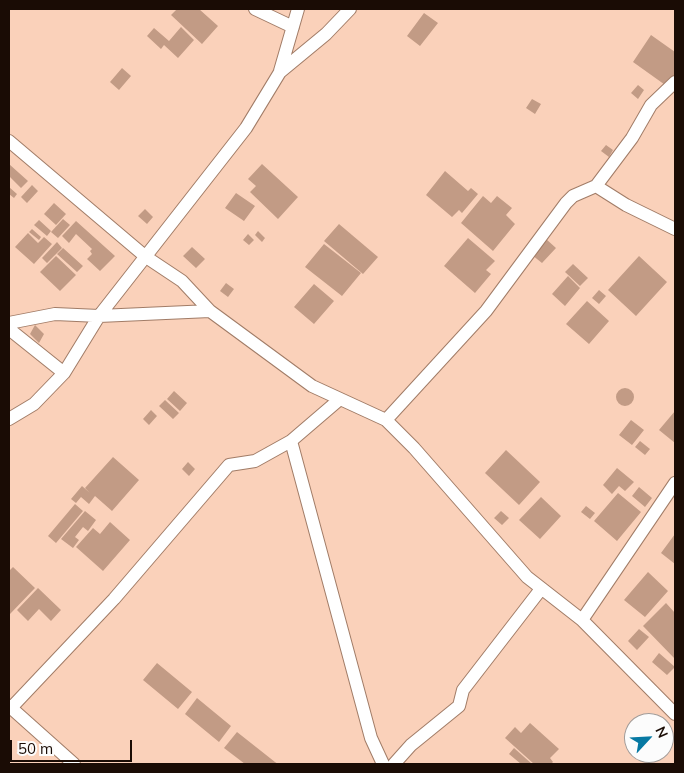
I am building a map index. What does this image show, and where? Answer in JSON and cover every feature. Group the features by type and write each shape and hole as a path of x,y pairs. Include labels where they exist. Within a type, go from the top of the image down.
{"street":[{"path":"255,9 293,27"},
{"path":"9,419 34,404 64,373 99,316 246,128 280,72 298,9"},
{"path":"280,72 326,34 350,9"},
{"path":"386,420 486,310 566,202 573,196 596,186 632,138 651,105 675,82"},
{"path":"9,141 146,257 182,280 210,311 312,386 386,420 414,448 526,577 582,620 675,714"},
{"path":"596,186 675,229"},
{"path":"9,323 55,314 99,316 210,311"},
{"path":"9,329 64,373"},
{"path":"74,764 10,707 114,599 229,465 255,461 291,441 340,399"},
{"path":"291,441 371,738 383,764"},
{"path":"582,620 675,483"},
{"path":"394,764 411,745 459,706 463,690 541,589"}],"building":[{"path":"177,9 199,9 218,26 202,44 171,15"},
{"path":"424,13 438,23 420,46 407,36"},
{"path":"181,27 194,40 178,58 164,45 161,49 147,36 154,28 169,41"},
{"path":"651,35 675,52 675,76 668,87 633,62"},
{"path":"122,68 131,76 119,90 110,82"},
{"path":"638,85 644,90 638,99 631,93"},
{"path":"532,99 541,104 535,114 526,108"},
{"path":"606,145 613,150 609,157 601,151"},
{"path":"9,164 28,181 21,188 9,176"},
{"path":"262,164 298,197 278,219 250,192 256,186 248,179"},
{"path":"445,171 468,191 471,188 478,194 462,213 459,210 452,217 426,195"},
{"path":"32,185 38,191 27,203 21,197"},
{"path":"9,187 17,194 14,198 9,194"},
{"path":"236,193 255,206 244,221 225,208"},
{"path":"483,196 491,203 497,196 512,208 506,215 515,224 493,251 461,223"},
{"path":"54,203 66,214 56,225 44,214"},
{"path":"145,209 153,217 147,224 138,216"},
{"path":"63,219 70,225 58,238 51,232"},
{"path":"39,220 51,231 47,236 34,225"},
{"path":"76,221 115,256 100,271 87,259 92,254 90,251 92,249 76,234 69,243 62,236"},
{"path":"339,224 378,257 363,274 324,241"},
{"path":"32,229 41,237 39,240 29,232"},
{"path":"258,231 265,238 262,242 255,235"},
{"path":"28,233 38,243 44,237 52,244 34,264 15,247"},
{"path":"248,234 254,240 249,245 243,240"},
{"path":"468,238 495,261 486,270 491,274 475,293 444,266"},
{"path":"546,239 556,248 542,263 532,255"},
{"path":"57,242 62,248 47,263 42,258"},
{"path":"324,244 361,273 342,296 305,267"},
{"path":"192,247 205,259 196,268 183,256"},
{"path":"63,248 83,266 77,272 57,254"},
{"path":"56,256 76,275 60,291 40,272"},
{"path":"639,256 667,282 636,316 608,290"},
{"path":"573,264 588,278 580,286 565,272"},
{"path":"568,276 580,288 565,306 552,294"},
{"path":"226,283 234,289 228,297 220,291"},
{"path":"314,284 334,301 314,324 294,307"},
{"path":"599,290 606,296 599,304 592,298"},
{"path":"587,301 609,321 589,344 566,324"},
{"path":"35,325 44,334 39,343 30,334"},
{"path":"625,388 631,391 634,397 631,403 625,406 619,403 616,397 619,391"},
{"path":"174,391 187,403 180,411 167,399"},
{"path":"165,400 179,413 173,419 159,406"},
{"path":"151,410 157,416 149,425 143,419"},
{"path":"675,411 675,443 659,430"},
{"path":"631,420 644,430 632,445 619,435"},
{"path":"640,441 650,449 645,455 635,447"},
{"path":"506,450 540,482 519,505 485,473"},
{"path":"113,457 139,480 112,511 95,496 89,504 81,497 76,503 71,499 82,486 90,493 85,488"},
{"path":"188,462 195,469 189,476 182,469"},
{"path":"617,468 634,482 625,491 619,486 612,494 603,485"},
{"path":"639,487 652,498 645,507 632,496"},
{"path":"618,493 641,512 617,541 594,521"},
{"path":"541,497 561,516 540,539 519,520"},
{"path":"75,504 83,511 56,543 48,536"},
{"path":"586,506 595,513 590,519 581,512"},
{"path":"85,511 96,520 88,531 83,527 75,537 79,540 73,548 61,539"},
{"path":"501,511 509,518 502,525 494,518"},
{"path":"110,522 130,540 103,571 76,547 93,528 100,534"},
{"path":"675,534 675,564 661,553"},
{"path":"13,567 35,588 10,614 9,571"},
{"path":"648,572 668,591 645,617 624,600"},
{"path":"38,588 61,610 51,621 39,609 28,621 17,610"},
{"path":"666,603 675,613 675,659 643,626"},
{"path":"639,629 649,637 637,650 628,641"},
{"path":"659,653 675,667 667,675 652,662"},
{"path":"157,663 192,692 178,709 143,680"},
{"path":"197,698 231,726 219,742 185,714"},
{"path":"530,723 559,749 550,758 553,762 551,764 534,764 505,738 515,727 521,733"},
{"path":"237,732 278,764 245,764 224,748"},
{"path":"514,748 532,764 521,764 509,754"}]}
